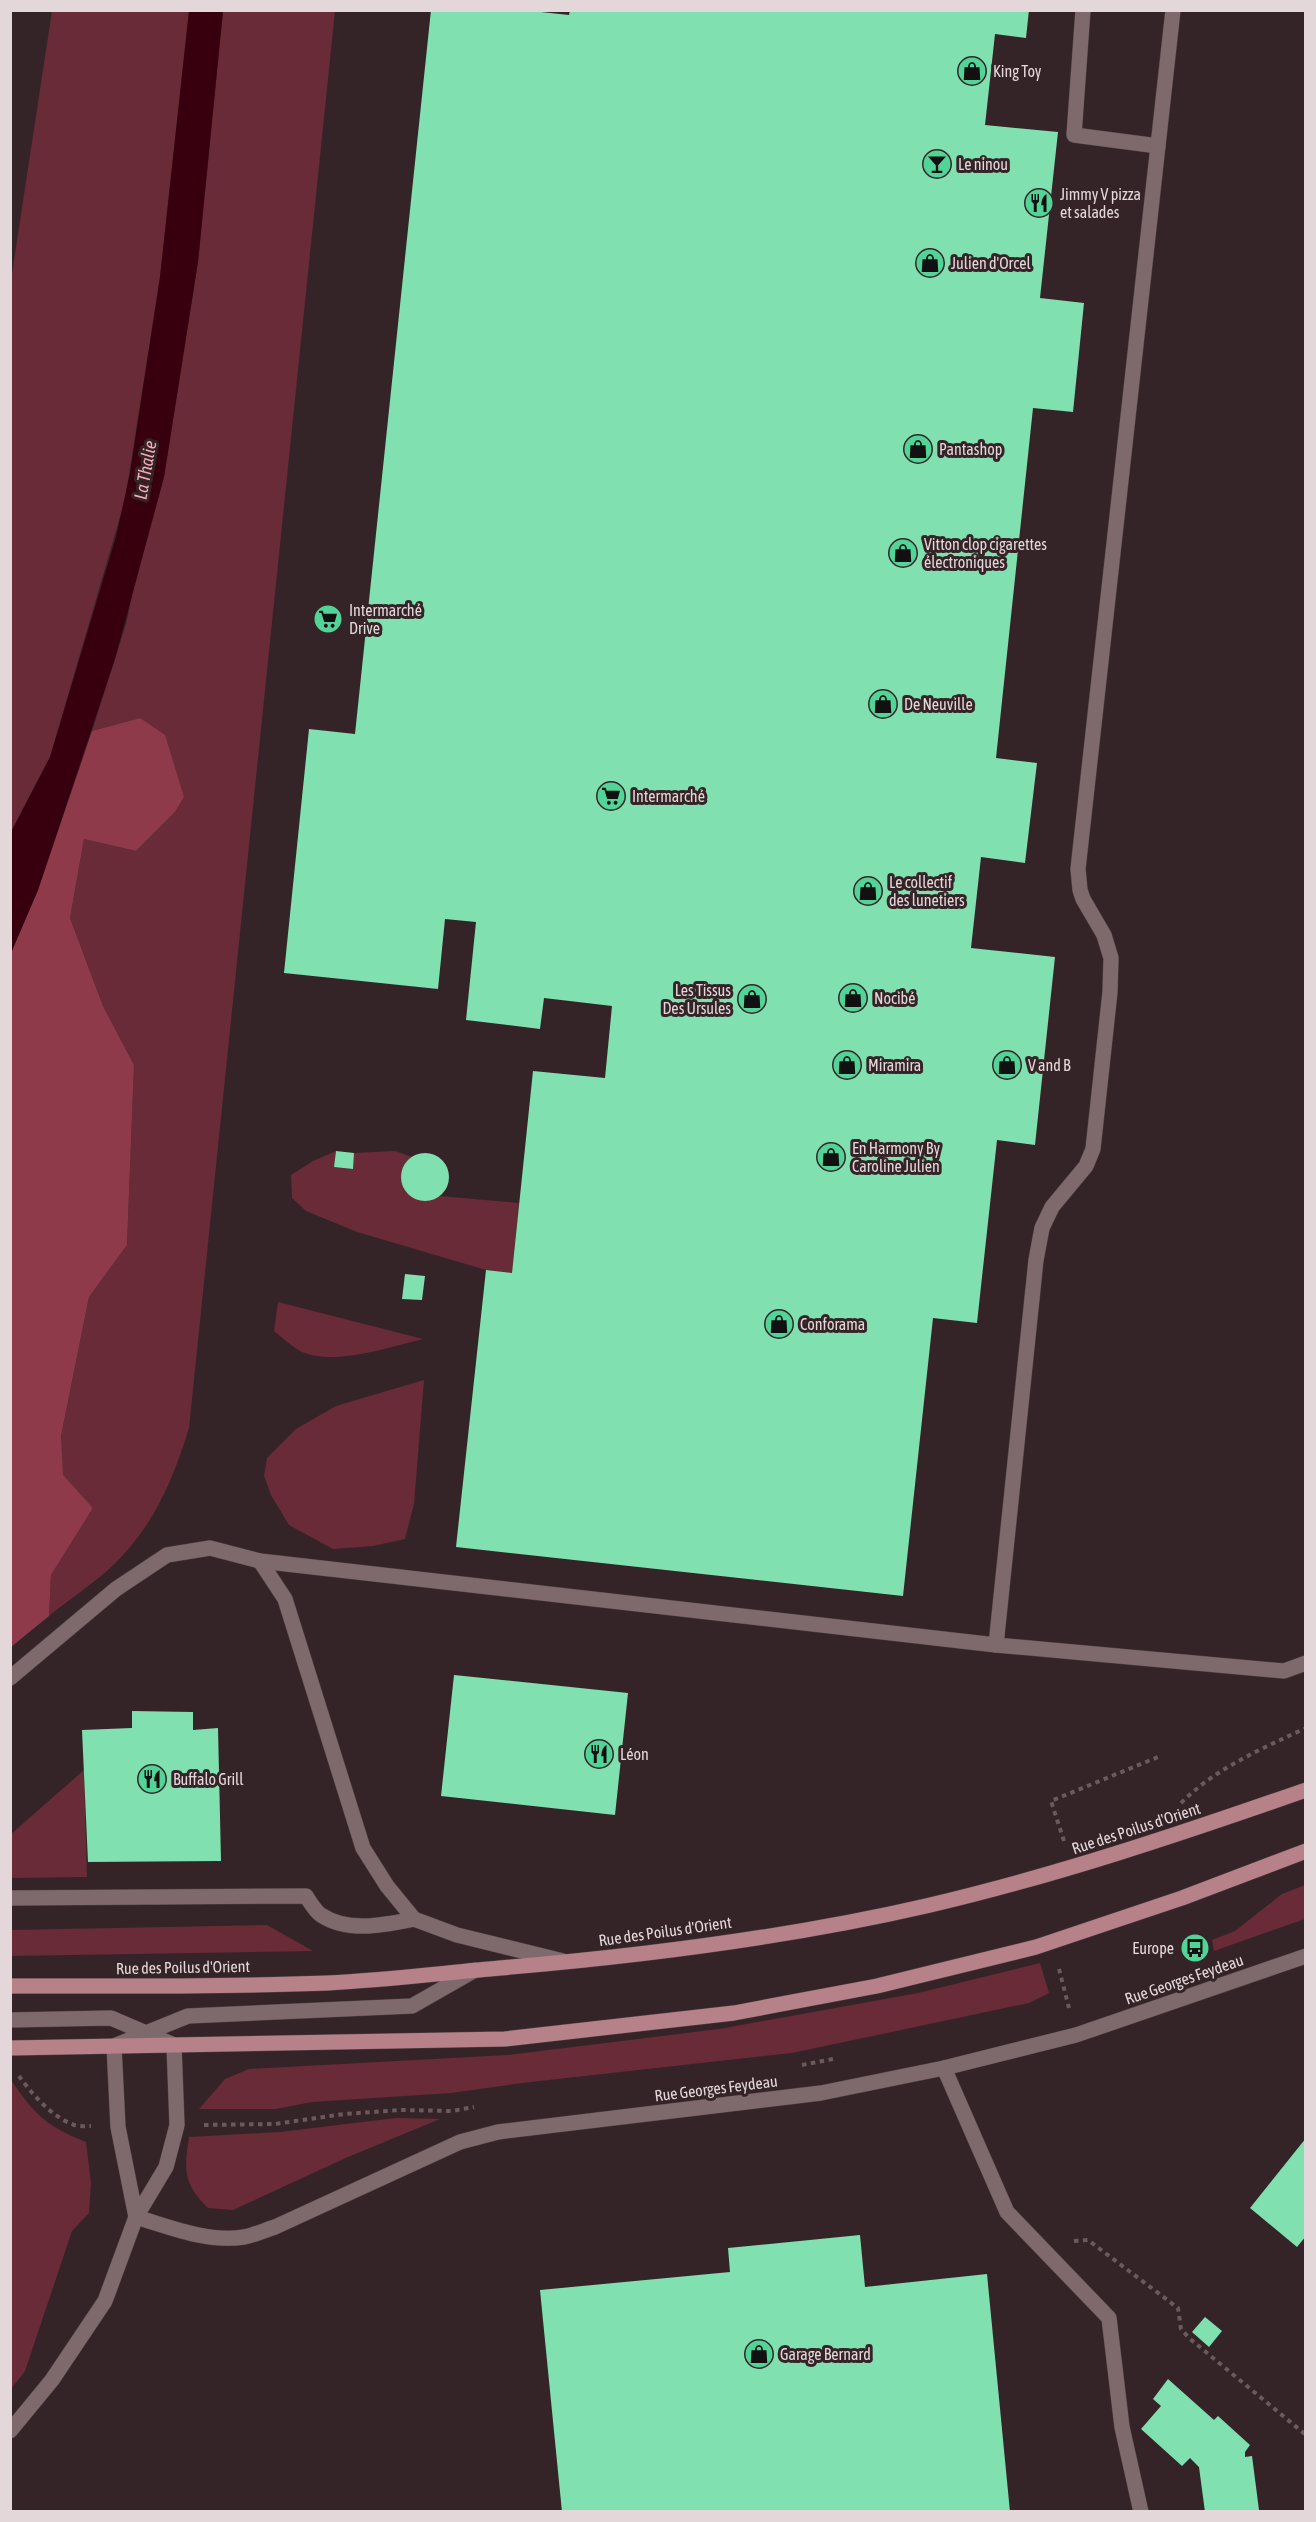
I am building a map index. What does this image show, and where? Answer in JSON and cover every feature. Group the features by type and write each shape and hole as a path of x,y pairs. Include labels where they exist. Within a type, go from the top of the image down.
{"main road":[{"name":"Rue des Poilus d'Orient","path":"10,1986 330,1983 568,1962 804,1929 922,1907 1037,1878 1184,1833 1305,1790"},
{"path":"10,2048 505,2039 734,2013 877,1986 1036,1947 1182,1898 1305,1851"}],"street":[{"path":"1083,10 1074,135 1158,146"},
{"path":"996,1644 1036,1260 1042,1228 1052,1208 1086,1166 1093,1149 1110,992 1111,958 1104,935 1088,910 1080,890 1078,869 1173,10"},
{"path":"10,1678 116,1589 167,1555 210,1548 260,1561 996,1644 1284,1671 1305,1663"},
{"path":"260,1561 285,1599 363,1848 387,1886 414,1919 457,1935 568,1962"},
{"path":"10,1898 306,1896 319,1914 340,1924 378,1926 414,1919"},
{"name":"Rue Georges Feydeau","path":"136,2217 200,2235 222,2238 245,2237 275,2227 460,2142 498,2132 821,2093 944,2068 1076,2035 1305,1956"},
{"path":"136,2217 118,2127 114,2046 188,2016 412,2006 475,1971"},
{"path":"10,2020 111,2018 174,2045 177,2125 166,2167 136,2217 105,2301 52,2380 10,2431"},
{"path":"944,2068 1007,2212 1109,2318 1122,2427 1141,2511"}],"path":[{"path":"1179,1804 1199,1785 1216,1774 1256,1751 1305,1728"},
{"path":"1065,1844 1052,1802 1158,1757"},
{"path":"1059,2010 1080,2004"},
{"path":"795,2066 840,2058"},
{"path":"14,2068 28,2090 49,2110 73,2125 118,2127"},
{"path":"177,2125 275,2124 344,2114 401,2110 452,2111 475,2107"},
{"path":"1037,2241 1088,2240 1178,2308 1181,2329 1188,2338 1305,2434"}],"shaded area":[{"path":"52,11 189,11 160,277 125,500 50,757 11,832 11,280"},
{"path":"223,11 335,11 189,1428 164,1495 136,1540 107,1571 49,1616 51,1575 93,1508 62,1475 61,1436 89,1297 127,1245 134,1065 103,1006 70,918 84,839 136,851 175,812 184,797 140,718 92,731 126,624 136,577 164,477 198,262"},
{"path":"140,718 165,735 184,797 175,812 136,851 84,839 70,918 103,1006 134,1065 127,1245 89,1297 61,1436 63,1475 93,1508 51,1575 49,1616 11,1647 11,953 38,890 92,731"},
{"path":"336,1151 334,1167 352,1169 354,1153 395,1151 412,1157 403,1176 408,1192 414,1197 430,1199 440,1196 519,1203 512,1273 486,1270 357,1232 306,1211 292,1198 291,1175 313,1161"},
{"path":"278,1302 423,1339 361,1354 328,1357 313,1355 300,1351 274,1331"},
{"path":"424,1380 414,1504 405,1539 373,1546 333,1549 289,1525 271,1495 264,1476 267,1458 296,1429 336,1406"},
{"path":"84,1770 87,1877 11,1878 10,1835"},
{"path":"1305,1885 1305,1919 1214,1951 1212,1940 1235,1931 1282,1894"},
{"path":"267,1925 313,1951 11,1956 11,1930"},
{"path":"1040,1963 1049,1993 1029,2003 792,2053 451,2093 312,2102 276,2109 199,2109 225,2079 249,2069 507,2055 719,2029 918,1993"},
{"path":"11,2080 42,2118 51,2125 86,2142 91,2183 89,2213 72,2231 25,2371 11,2389"},
{"path":"396,2118 440,2119 348,2157 233,2210 208,2208 194,2191 187,2176 186,2158 189,2137 280,2132"}],"water":[{"name":"La Thalie","path":"189,11 223,11 198,262 164,477 115,659 38,890 11,953 11,832 50,757 116,537 130,473 160,277"}],"building":[{"path":"431,10 522,10 569,15 570,10 1029,10 1026,38 995,34 985,125 1058,132 1040,298 1084,303 1073,412 1033,408 996,758 1037,763 1025,863 981,857 971,948 1055,957 1035,1145 997,1140 977,1323 933,1318 903,1596 456,1547 486,1270 512,1273 533,1071 605,1078 612,1006 544,998 540,1029 466,1020 476,922 445,919 438,989 284,973 309,729 355,734"},
{"path":"336,1151 354,1153 353,1169 334,1167"},
{"path":"425,1153 442,1160 449,1177 442,1194 425,1201 408,1194 401,1177 408,1160"},
{"path":"405,1274 425,1276 422,1300 402,1299"},
{"path":"454,1675 628,1693 615,1815 441,1796"},
{"name":"Buffalo Grill","path":"132,1711 193,1712 193,1730 218,1728 221,1861 88,1862 82,1730 132,1728"},
{"path":"1204,1940 1207,1949 1185,1957 1182,1947"},
{"path":"1306,2138 1306,2236 1297,2247 1250,2208"},
{"path":"860,2235 865,2287 987,2274 1010,2512 562,2512 540,2290 730,2272 728,2248"},
{"path":"1205,2317 1222,2331 1209,2347 1192,2332"},
{"path":"1168,2379 1214,2420 1218,2416 1250,2445 1245,2452 1245,2457 1252,2456 1259,2510 1205,2512 1199,2467 1190,2458 1182,2466 1141,2429 1161,2406 1153,2399"}],"place":[{"name":"King Toy","path":"972,71"},
{"name":"Le ninou","path":"937,164"},
{"name":"Jimmy V pizza et salades","path":"1039,203"},
{"name":"Julien d'Orcel","path":"930,263"},
{"name":"Pantashop","path":"918,449"},
{"name":"Vitton clop cigarettes électroniques","path":"903,553"},
{"name":"Intermarché Drive","path":"328,619"},
{"name":"De Neuville","path":"883,704"},
{"name":"Intermarché","path":"611,796"},
{"name":"Le collectif des lunetiers","path":"868,891"},
{"name":"Nocibé","path":"853,998"},
{"name":"Les Tissus Des Ursules","path":"752,999"},
{"name":"Miramira","path":"847,1065"},
{"name":"V and B","path":"1007,1065"},
{"name":"En Harmony By Caroline Julien","path":"831,1157"},
{"name":"Conforama","path":"779,1324"},
{"name":"Léon","path":"599,1754"},
{"name":"Buffalo Grill","path":"152,1779"},
{"name":"Europe","path":"1195,1948"},
{"name":"Garage Bernard","path":"759,2354"}]}
